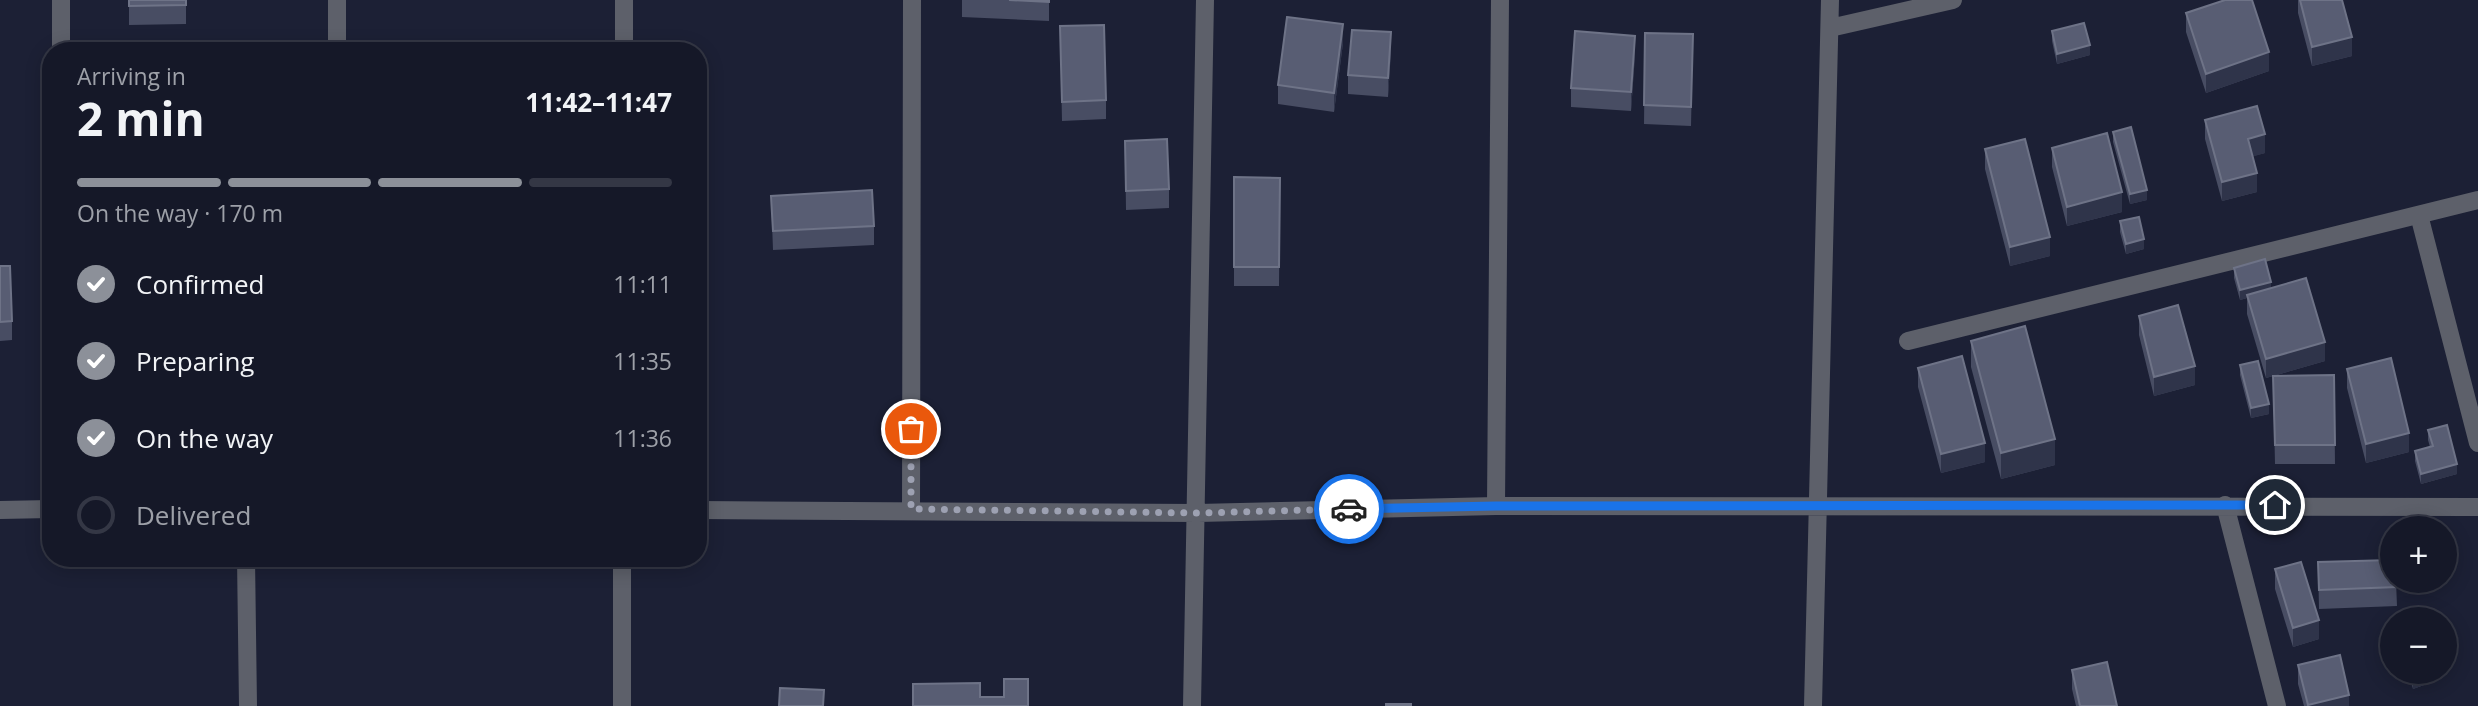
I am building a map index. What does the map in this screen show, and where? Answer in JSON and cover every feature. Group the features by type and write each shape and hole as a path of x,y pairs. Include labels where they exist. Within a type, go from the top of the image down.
{"street":[{"path":"61,0 61,42"},
{"path":"337,0 337,42"},
{"path":"624,0 624,42"},
{"path":"911,509 912,0"},
{"path":"1192,706 1198,513 1205,0"},
{"path":"1496,506 1500,0"},
{"path":"1813,706 1820,506 1830,0"},
{"path":"1829,28 1953,0"},
{"path":"1908,341 2478,200"},
{"path":"2419,215 2478,443"},
{"path":"2225,505 2277,706"},
{"path":"707,510 911,509 1198,513 1496,506 2478,507"},
{"path":"0,510 42,509"},
{"path":"246,567 248,706"},
{"path":"622,567 622,706"}],"building":[{"path":"129,0 186,0 186,5 129,6"},
{"path":"1009,0 1049,0 1049,2"},
{"path":"2225,0 2252,0 2269,52 2206,74 2186,13"},
{"path":"2300,0 2342,0 2352,37 2312,47"},
{"path":"1287,17 1343,24 1334,93 1278,85"},
{"path":"2084,23 2090,45 2057,54 2052,31"},
{"path":"1104,25 1106,100 1062,102 1060,26"},
{"path":"1352,30 1391,32 1388,78 1348,75"},
{"path":"1575,31 1635,36 1631,92 1571,88"},
{"path":"1645,33 1693,34 1691,107 1644,105"},
{"path":"2257,106 2265,134 2248,139 2257,173 2222,182 2205,120"},
{"path":"2131,127 2147,190 2130,194 2113,132"},
{"path":"2107,133 2122,192 2067,207 2052,148"},
{"path":"1167,139 1169,189 1126,191 1125,141"},
{"path":"2025,139 2050,237 2010,247 1985,149"},
{"path":"1234,177 1280,178 1279,267 1234,267"},
{"path":"872,190 874,226 773,231 771,196"},
{"path":"2139,217 2144,239 2126,244 2120,221"},
{"path":"2265,259 2271,282 2240,290 2234,268"},
{"path":"0,266 10,266 12,321 0,322"},
{"path":"2306,278 2325,342 2266,359 2247,295"},
{"path":"2178,305 2195,366 2154,377 2139,316"},
{"path":"2025,326 2055,439 2001,453 1971,341"},
{"path":"1962,356 1985,443 1941,454 1918,368"},
{"path":"2391,358 2409,433 2366,444 2347,369"},
{"path":"2258,361 2269,404 2251,408 2240,365"},
{"path":"2334,375 2335,445 2275,445 2273,376"},
{"path":"2447,425 2457,464 2421,474 2415,451 2433,446 2428,430"},
{"path":"2380,560 2380,588 2319,590 2318,562"},
{"path":"2301,562 2319,620 2293,628 2275,569"},
{"path":"2340,655 2349,695 2308,705 2298,665"},
{"path":"2107,662 2117,706 2080,706 2072,670"},
{"path":"1004,679 1028,679 1028,706 913,706 913,684 980,683 980,697 1004,697"},
{"path":"780,688 824,690 823,706 779,706"},
{"path":"1411,704 1411,706 1386,706"}],"way so far":[{"path":"911,429 911,509 1198,513 1349,509"}],"route":[{"path":"1349,509 1496,506 2275,505"}]}
